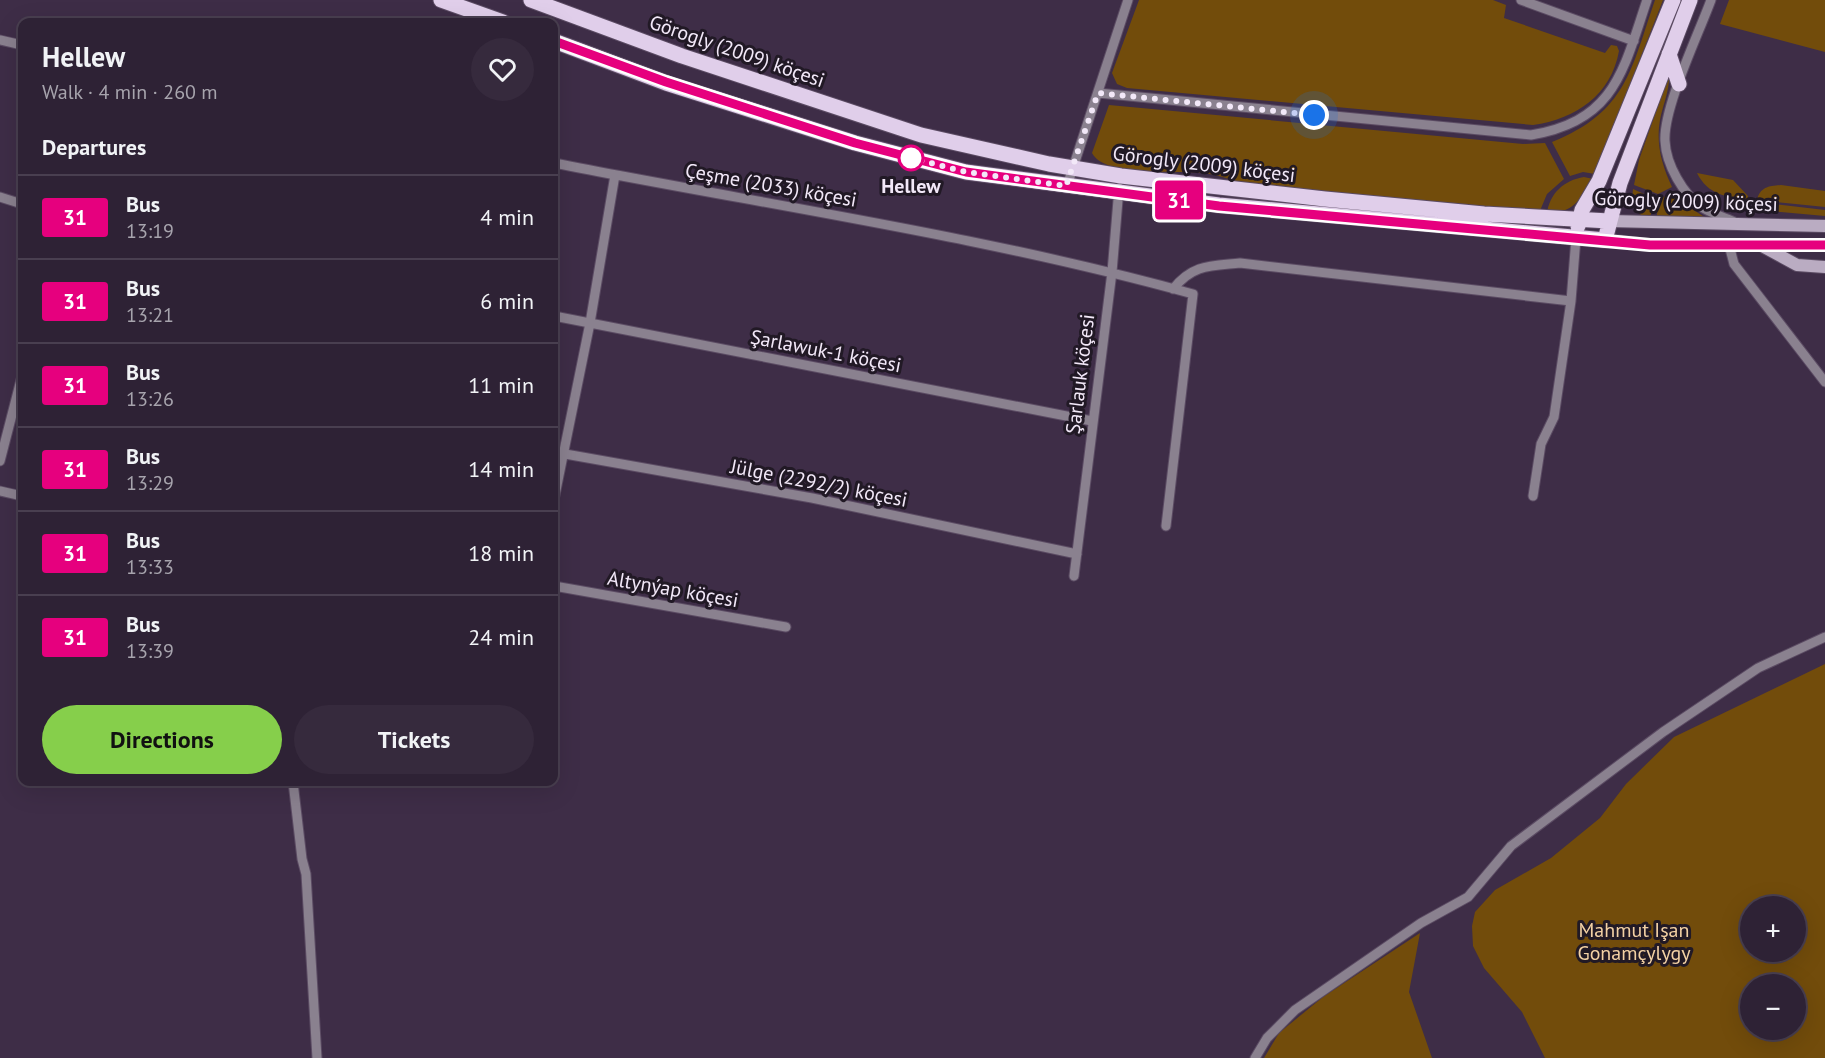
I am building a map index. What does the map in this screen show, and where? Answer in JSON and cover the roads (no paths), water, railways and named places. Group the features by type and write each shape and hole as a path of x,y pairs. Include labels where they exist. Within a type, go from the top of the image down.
{"main road":[{"path":"441,0 491,18"},
{"name":"Görogly (2009) köçesi","path":"531,0 682,56 921,135 1071,168 1121,176 1484,214 1745,226 1825,226"},
{"path":"1576,238 1580,218 1599,181 1673,0"},
{"path":"1605,240 1620,183 1690,0"},
{"name":"Görogly (2009) köçesi","path":"558,42 666,82 855,143 966,172 1219,206 1650,245 1825,244"},
{"path":"1669,54 1679,84"},
{"path":"1763,246 1797,265 1825,267"}],"street":[{"path":"1066,186 1128,0"},
{"path":"1521,0 1634,40"},
{"path":"1098,93 1531,135 1571,125 1604,101 1611,93 1634,40 1647,0"},
{"path":"1711,0 1667,117 1665,140 1672,168 1691,197 1703,207 1745,226"},
{"path":"0,40 18,44"},
{"name":"Çeşme (2033) köçesi","path":"558,164 799,207 1112,272 1193,294 1166,526"},
{"path":"558,453 590,323 615,175"},
{"name":"Şarlauk köçesi","path":"1074,576 1112,272 1121,176"},
{"path":"0,197 18,203"},
{"path":"1533,496 1541,444 1554,417 1571,301 1576,238"},
{"path":"1729,245 1734,264 1825,382"},
{"path":"1173,289 1181,279 1201,267 1240,263 1571,301"},
{"name":"Şarlawuk-1 köçesi","path":"558,317 1092,421"},
{"path":"0,461 18,391"},
{"name":"Jülge (2292/2) köçesi","path":"558,453 812,498 1077,554"},
{"path":"0,491 18,495"},
{"name":"Altynýap köçesi","path":"558,587 786,627"},
{"path":"1255,1058 1267,1038 1295,1010 1421,922 1468,897 1511,846 1663,732 1758,668 1825,637"},
{"path":"293,786 302,859 306,874 317,1058"}],"place":[{"name":"Hellew","path":"911,158"}],"park label":[{"name":"Mahmut Işan Gonamçylygy","path":"1634,942"}]}
